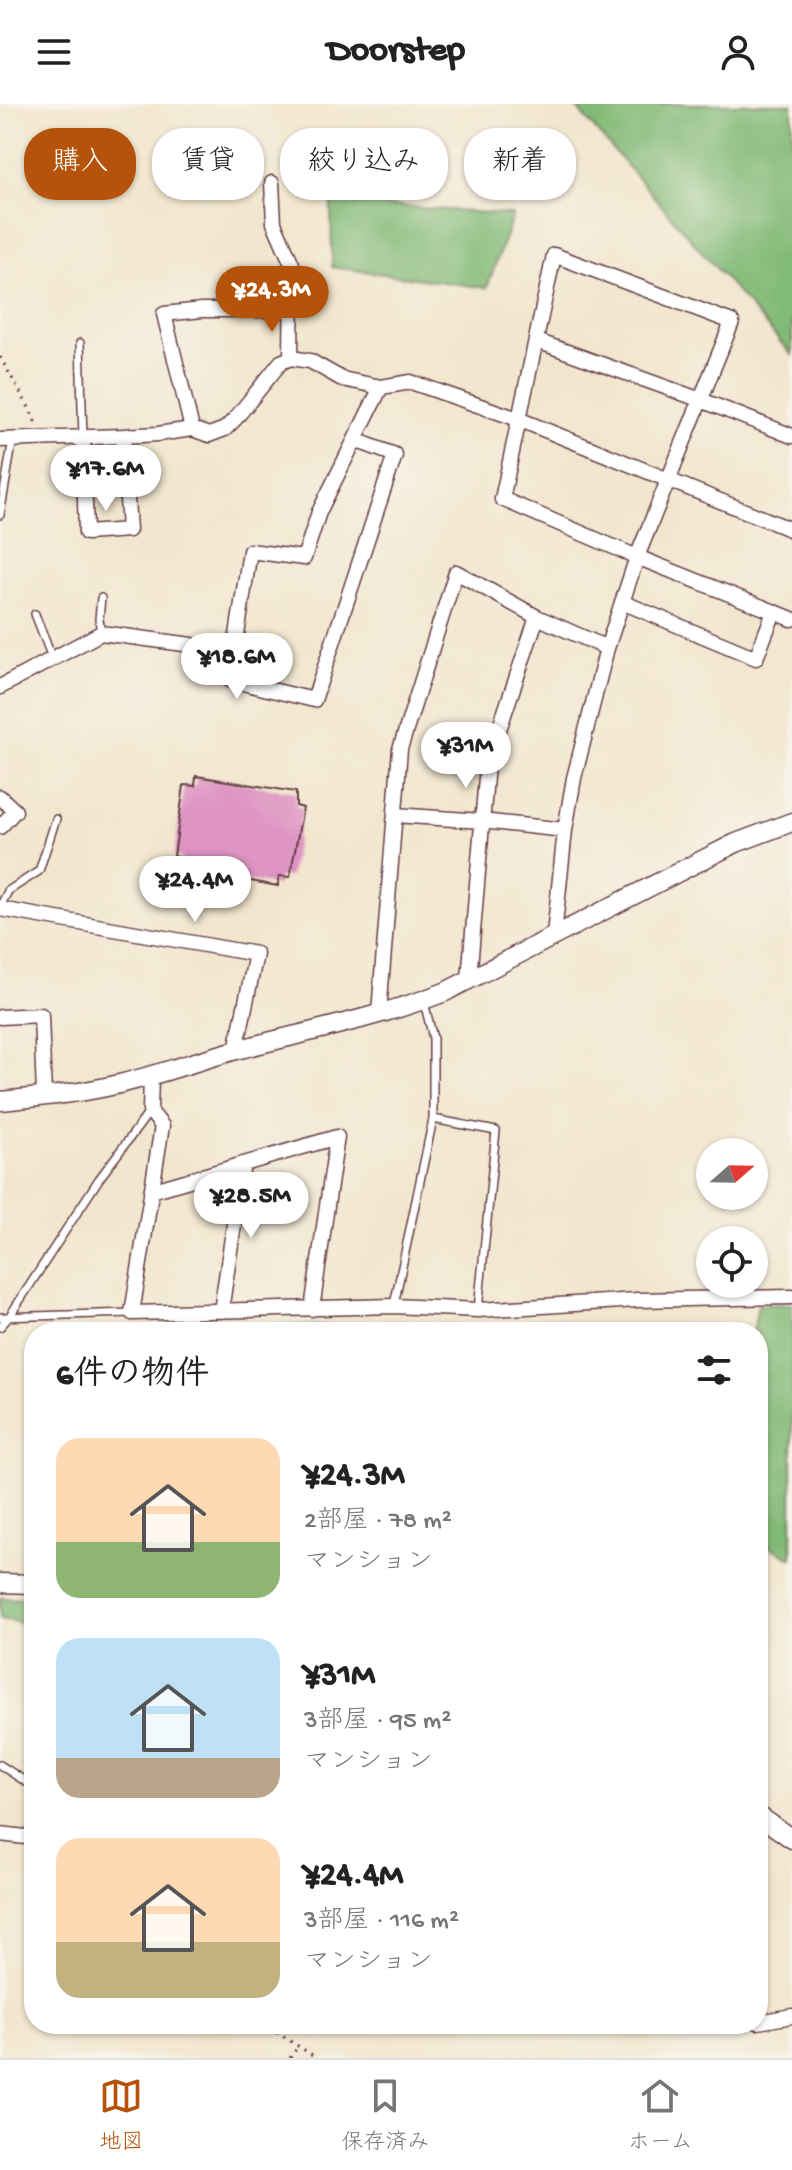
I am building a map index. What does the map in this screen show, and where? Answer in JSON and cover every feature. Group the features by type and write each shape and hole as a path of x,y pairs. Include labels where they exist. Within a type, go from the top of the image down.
{"street":[{"path":"272,183 274,223 292,264 291,358"},
{"path":"554,935 574,778 607,648 637,557 732,322 554,255 502,499 637,557 792,619"},
{"path":"192,429 164,314 202,310 291,310"},
{"path":"537,341 792,436"},
{"path":"7,440 158,434 192,429 209,435 225,429 281,362 291,358 310,361 342,379 381,387 411,382 518,419 792,530"},
{"path":"355,440 395,455 314,700 230,680 250,551 304,558 319,512 381,387"},
{"path":"83,437 86,533 129,530 123,436"},
{"path":"379,1013 400,749 456,572 537,617 607,648"},
{"path":"622,602 756,658 774,612"},
{"path":"469,979 487,765 537,617"},
{"path":"0,687 101,633 192,645"},
{"path":"0,797 15,811 0,827"},
{"path":"395,815 565,830"},
{"path":"0,1101 79,1093 151,1076 424,1000 736,843 792,822"},
{"path":"0,908 256,954 236,1050"},
{"path":"0,1017 41,1015 44,1096"},
{"path":"151,1076 150,1111 162,1126 132,1313 394,1306 478,1310 637,1300 792,1297"},
{"path":"151,1191 337,1137 312,1309"},
{"path":"221,1311 243,1164"},
{"path":"0,1583 24,1584"},
{"path":"768,1822 792,1839"},
{"path":"0,1834 24,1837"},
{"path":"768,2020 792,2016"}],"lane":[{"path":"80,343 83,437"},
{"path":"0,515 7,440"},
{"path":"101,598 101,633"},
{"path":"35,614 52,658"},
{"path":"0,908 8,891 39,871 56,819"},
{"path":"394,1306 433,1119 433,1038 424,1000"},
{"path":"0,1327 99,1179 150,1111"},
{"path":"433,1119 496,1131 478,1310"},
{"path":"4,1317 132,1313"},
{"path":"0,1765 24,1781"}],"path":[{"path":"0,357 31,411 38,438"},
{"path":"280,2034 317,2058"},
{"path":"290,2058 299,2045"}],"green space":[{"path":"573,104 792,104 792,355 791,354"},
{"path":"331,201 513,215 487,288 332,267"},
{"path":"792,1304 792,1558 768,1546 768,1322 755,1322 758,1305"},
{"path":"0,1598 24,1599 24,1623 0,1619"}],"building":[{"path":"196,776 296,792 296,806 303,808 290,877 279,876 278,886 180,868 182,858 174,856 184,785 195,786"}]}
